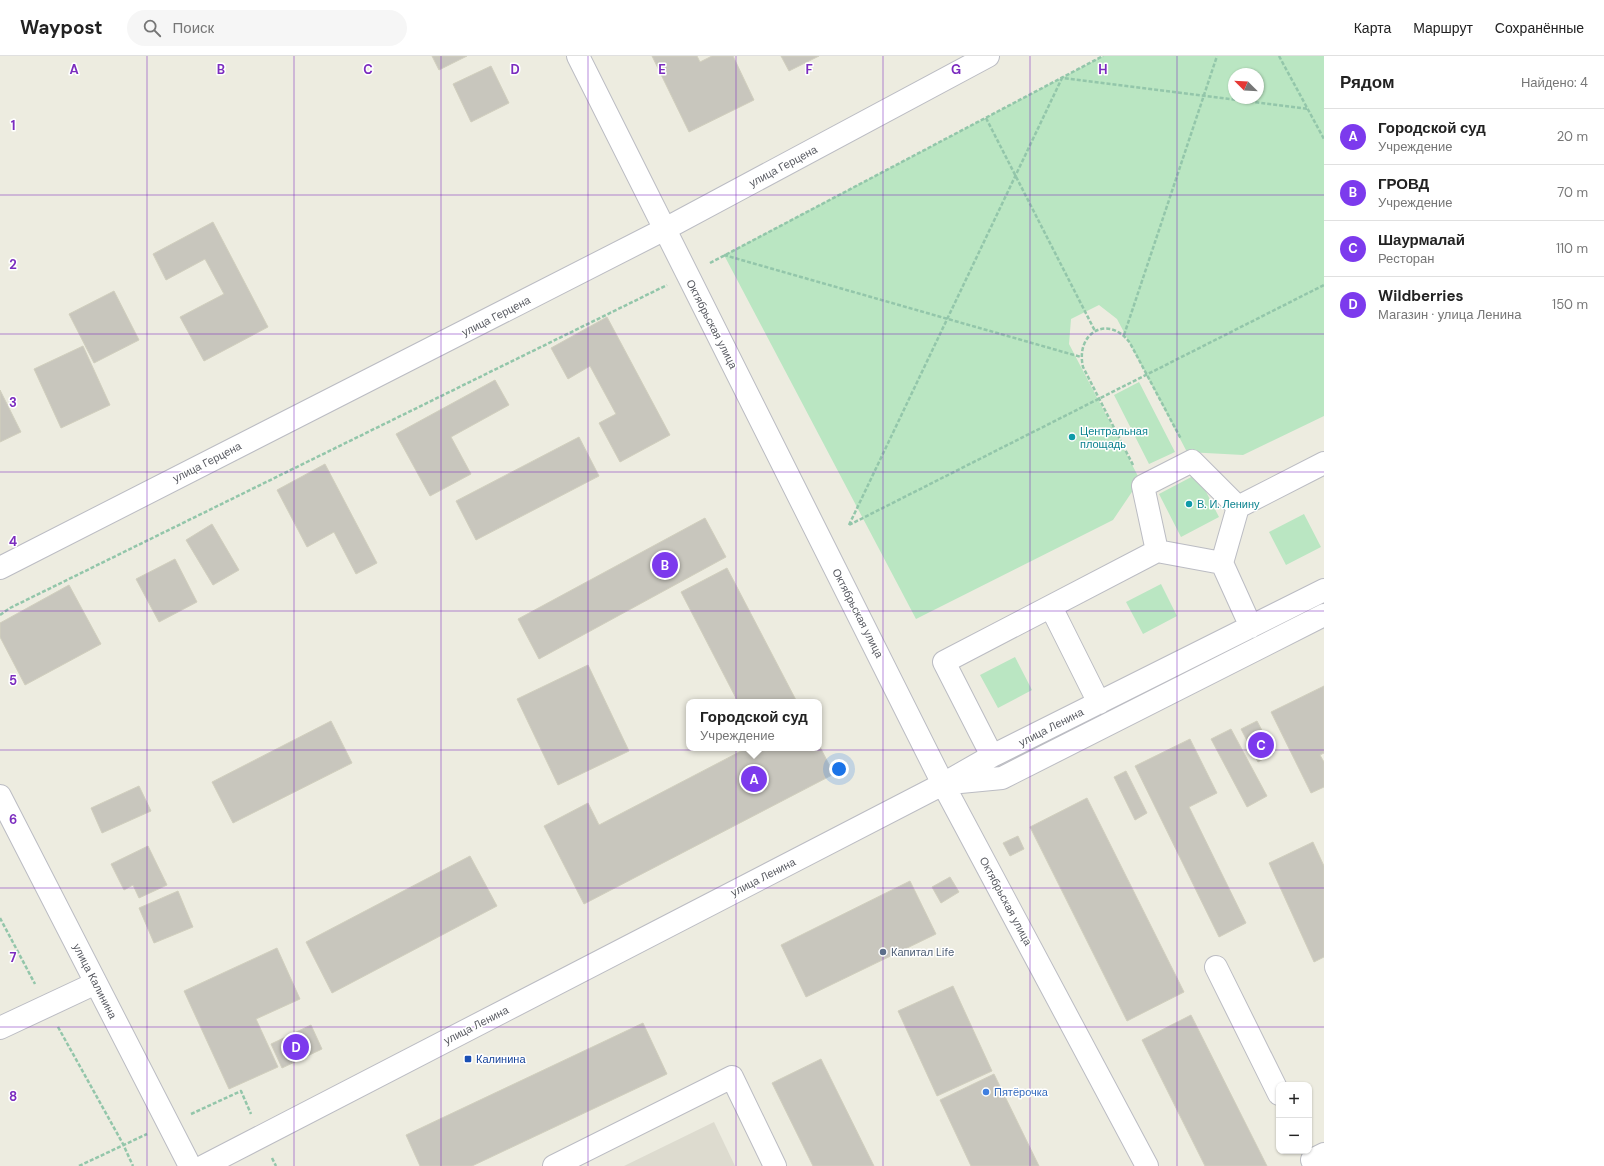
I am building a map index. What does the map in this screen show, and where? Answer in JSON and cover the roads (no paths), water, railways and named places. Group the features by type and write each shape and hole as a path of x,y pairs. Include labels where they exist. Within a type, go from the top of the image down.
{"street":[{"name":"Октябрьская улица","path":"578,56 943,784 1147,1166"},
{"name":"улица Герцена","path":"0,568 665,229 988,56"},
{"path":"1157,551 1142,486 1192,461 1238,507"},
{"path":"1251,627 1222,563 1238,507 1324,463"},
{"path":"992,756 944,662 1157,551 1222,563"},
{"name":"улица Ленина","path":"204,1166 943,784 992,756 1324,590"},
{"path":"1050,607 1099,703"},
{"path":"943,784 1002,778 1324,615"},
{"name":"улица Калинина","path":"0,796 190,1166"},
{"path":"1216,967 1276,1088"},
{"path":"0,1028 96,983"},
{"path":"554,1166 732,1077 775,1166"}],"place":[{"name":"Центральная площадь","path":"1072,437"},
{"name":"В. И. Ленину","path":"1189,504"},
{"name":"ГРОВД","path":"665,565"},
{"name":"Шаурмалай","path":"1261,745"},
{"name":"Городской суд","path":"754,779"},
{"name":"Капитал Life","path":"883,952"},
{"name":"Wildberries","path":"296,1047"},
{"name":"Калинина","path":"468,1059"},
{"name":"Пятёрочка","path":"986,1092"}]}
